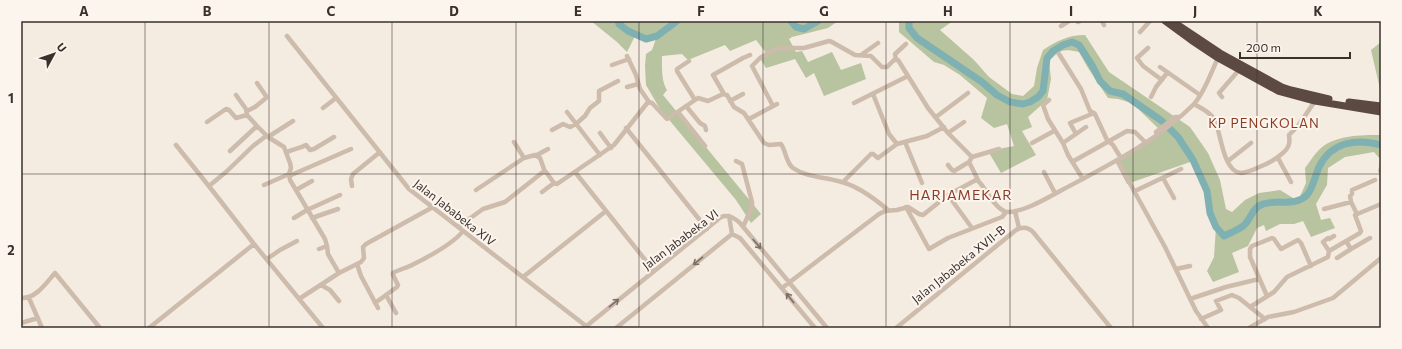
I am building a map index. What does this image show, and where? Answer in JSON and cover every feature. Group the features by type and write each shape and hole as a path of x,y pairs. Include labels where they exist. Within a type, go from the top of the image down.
{"highway":[{"path":"1165,21 1218,58 1278,91 1315,101 1381,112"},
{"path":"1173,21 1220,53 1282,87 1336,101 1381,106"}],"street":[{"path":"1061,26 1069,21"},
{"path":"1140,32 1150,21"},
{"name":"Jalan Jababeka XIV","path":"288,36 406,186 585,327"},
{"path":"749,119 775,105 752,66 768,52 782,48 804,48 829,41 851,53 871,56 882,67 887,67 896,60"},
{"path":"861,55 878,43"},
{"path":"896,60 896,54 906,44"},
{"path":"1148,48 1136,58 1143,66 1162,80"},
{"path":"1059,54 1081,89 1090,111 1094,113 1109,142 1113,145 1190,299 1201,319 1208,328"},
{"path":"750,55 713,75 724,94 727,95 736,109 743,111 749,119 765,145 779,143 782,145 793,168 816,177 844,182 869,195 888,210"},
{"path":"612,65 628,57 640,89 649,102 666,119 669,119 695,100 700,98 708,101 724,94"},
{"path":"969,162 978,180 994,204 999,208 1006,212 1016,211 1038,202 1146,143 1194,104 1218,58"},
{"path":"896,60 901,62 924,102 948,133 972,156"},
{"path":"689,61 677,71 695,100"},
{"path":"1160,67 1200,95"},
{"path":"1222,97 1219,93 1239,70"},
{"path":"1151,97 1167,72"},
{"path":"854,104 908,76"},
{"path":"552,130 564,124 570,127 576,124 587,115 591,107 599,101 599,91 618,81"},
{"path":"207,122 226,109 229,110 236,118 247,113 266,98 258,84"},
{"path":"627,87 638,84"},
{"path":"936,117 968,93"},
{"path":"236,94 247,113 257,126 267,136 282,145 287,152 290,166 289,175 307,210 325,239 328,254 339,273"},
{"path":"730,101 743,94"},
{"path":"873,94 889,134 897,144"},
{"path":"323,108 336,98"},
{"path":"1049,100 1043,105 1048,119 1054,131 1063,143 1082,179"},
{"path":"1194,104 1210,114 1216,121 1222,147 1230,166 1237,172 1241,173 1278,158 1289,146 1289,135 1298,126 1315,101"},
{"path":"542,192 554,184 557,184 611,148 649,102"},
{"path":"686,106 700,123 705,126 706,130"},
{"path":"567,112 600,155"},
{"path":"677,112 705,146"},
{"path":"1076,134 1070,123 1094,113"},
{"path":"209,186 253,146 293,121"},
{"path":"948,133 964,122"},
{"path":"230,151 257,126"},
{"path":"844,182 871,154 878,158 897,144 927,136 944,127"},
{"path":"1063,143 1086,127"},
{"path":"626,128 707,229"},
{"path":"1072,162 1127,131 1131,130 1137,133 1146,143"},
{"path":"1032,143 1054,131"},
{"path":"600,133 611,148"},
{"path":"287,152 293,149 297,150 306,145 310,150 314,149 334,137"},
{"path":"514,142 524,158"},
{"path":"905,142 922,183"},
{"path":"1228,161 1251,143"},
{"path":"176,145 323,328"},
{"path":"264,185 351,149"},
{"path":"476,190 524,158 537,155 548,149"},
{"path":"972,156 999,150"},
{"path":"352,186 351,179 353,174 380,152"},
{"path":"537,155 540,158 545,172 554,184"},
{"path":"948,165 954,171 969,162 972,156"},
{"path":"1278,158 1291,182"},
{"path":"736,161 742,164 745,171 752,202 752,206 744,227"},
{"path":"1135,191 1181,169"},
{"path":"458,227 483,209 505,202 527,183 545,172"},
{"path":"575,172 654,271"},
{"path":"1044,172 1055,193"},
{"path":"1163,178 1174,198"},
{"path":"782,288 875,217 888,210 897,210 906,207 911,208 923,215 948,195 978,180"},
{"path":"1250,307 1274,292 1287,277 1312,266 1328,256 1329,251 1361,232 1350,196 1352,194 1352,190 1375,180"},
{"path":"296,190 312,181"},
{"path":"294,218 307,210 340,195"},
{"path":"948,195 972,228"},
{"path":"1324,209 1351,202"},
{"path":"1356,214 1381,204"},
{"path":"300,299 339,273 357,264 364,258 363,247 366,244 433,207"},
{"path":"906,207 929,249 944,239 1002,217 1006,212"},
{"path":"312,218 338,208"},
{"path":"523,277 606,211"},
{"path":"1016,211 1019,228"},
{"path":"729,216 732,234"},
{"name":"Jalan Jababeka VI","path":"585,327 721,217 729,216 744,227 827,328"},
{"name":"Jalan Jababeka XVII-B","path":"896,328 1019,228 1026,227 1033,232 1111,328"},
{"path":"375,303 397,287 398,285 393,273 414,264 450,244 457,239 463,231"},
{"path":"732,234 740,238 815,328"},
{"path":"616,328 732,234"},
{"path":"1329,251 1323,242 1334,236"},
{"path":"1267,296 1250,257 1250,250 1252,246 1271,238 1274,239 1281,249 1296,240 1299,241 1312,266"},
{"path":"1337,258 1370,238"},
{"path":"267,259 297,241"},
{"path":"1346,241 1351,249"},
{"path":"149,328 254,244"},
{"path":"319,249 327,246"},
{"path":"1249,328 1265,319 1294,312 1333,298 1381,258"},
{"path":"357,264 361,276 378,308"},
{"path":"1176,269 1190,266"},
{"path":"21,298 29,298 36,293 55,273 100,328"},
{"path":"1190,299 1226,287 1259,279"},
{"path":"320,285 330,290 339,301"},
{"path":"386,295 396,313"},
{"path":"1201,319 1221,310 1216,301 1229,296 1239,298 1265,319"},
{"path":"29,298 42,328"},
{"path":"21,323 38,318"}],"green space":[{"path":"591,21 838,21 828,28 789,39 796,52 802,51 808,62 832,52 841,70 861,63 866,79 824,96 814,73 806,78 795,59 766,68 761,60 767,54 756,40 730,51 725,45 688,60 682,54 662,56 663,78 667,90 663,95 761,214 751,223 736,200 660,109 646,85 646,54 652,50 657,36 646,39 636,34 627,52"},
{"path":"899,21 953,21 940,30 974,60 989,77 1012,94 1023,96 1034,86 1037,68 1043,50 1063,39 1085,35 1109,72 1190,127 1208,153 1220,180 1226,209 1232,212 1245,200 1259,193 1280,190 1298,201 1306,183 1305,168 1316,153 1324,146 1339,139 1356,136 1381,135 1381,160 1374,152 1345,157 1328,168 1327,185 1316,204 1321,220 1330,218 1335,228 1311,237 1303,221 1294,224 1280,224 1266,231 1264,225 1257,228 1248,246 1232,253 1239,272 1213,282 1207,271 1214,257 1216,227 1210,212 1207,191 1193,161 1127,184 1116,163 1161,131 1132,103 1108,98 1079,52 1069,50 1062,51 1056,54 1049,61 1051,79 1047,100 1028,117 1032,127 1022,131 1036,155 1001,173 988,151 1014,146 1007,124 994,128 981,118 987,98 960,75 944,65 934,62 899,32"},
{"path":"1381,42 1381,93 1371,50"},
{"path":"1381,160 1381,177 1378,171"}],"waterway":[{"path":"618,21 619,24 628,31 646,39 657,36 677,21"},
{"path":"791,21 796,27 804,29 818,21"},
{"path":"909,21 909,28 917,38 982,82 997,95 1010,102 1023,104 1038,97 1043,91 1047,58 1053,51 1072,42 1079,45 1100,81 1110,91 1123,94 1162,121 1178,137 1193,160 1207,191 1210,213 1216,227 1224,236 1243,226 1256,208 1263,204 1291,202 1302,199 1309,192 1319,167 1324,159 1337,147 1354,142 1381,145"}],"district":[{"name":"KP PENGKOLAN","path":"1264,123"},
{"name":"HARJAMEKAR","path":"961,194"}]}
